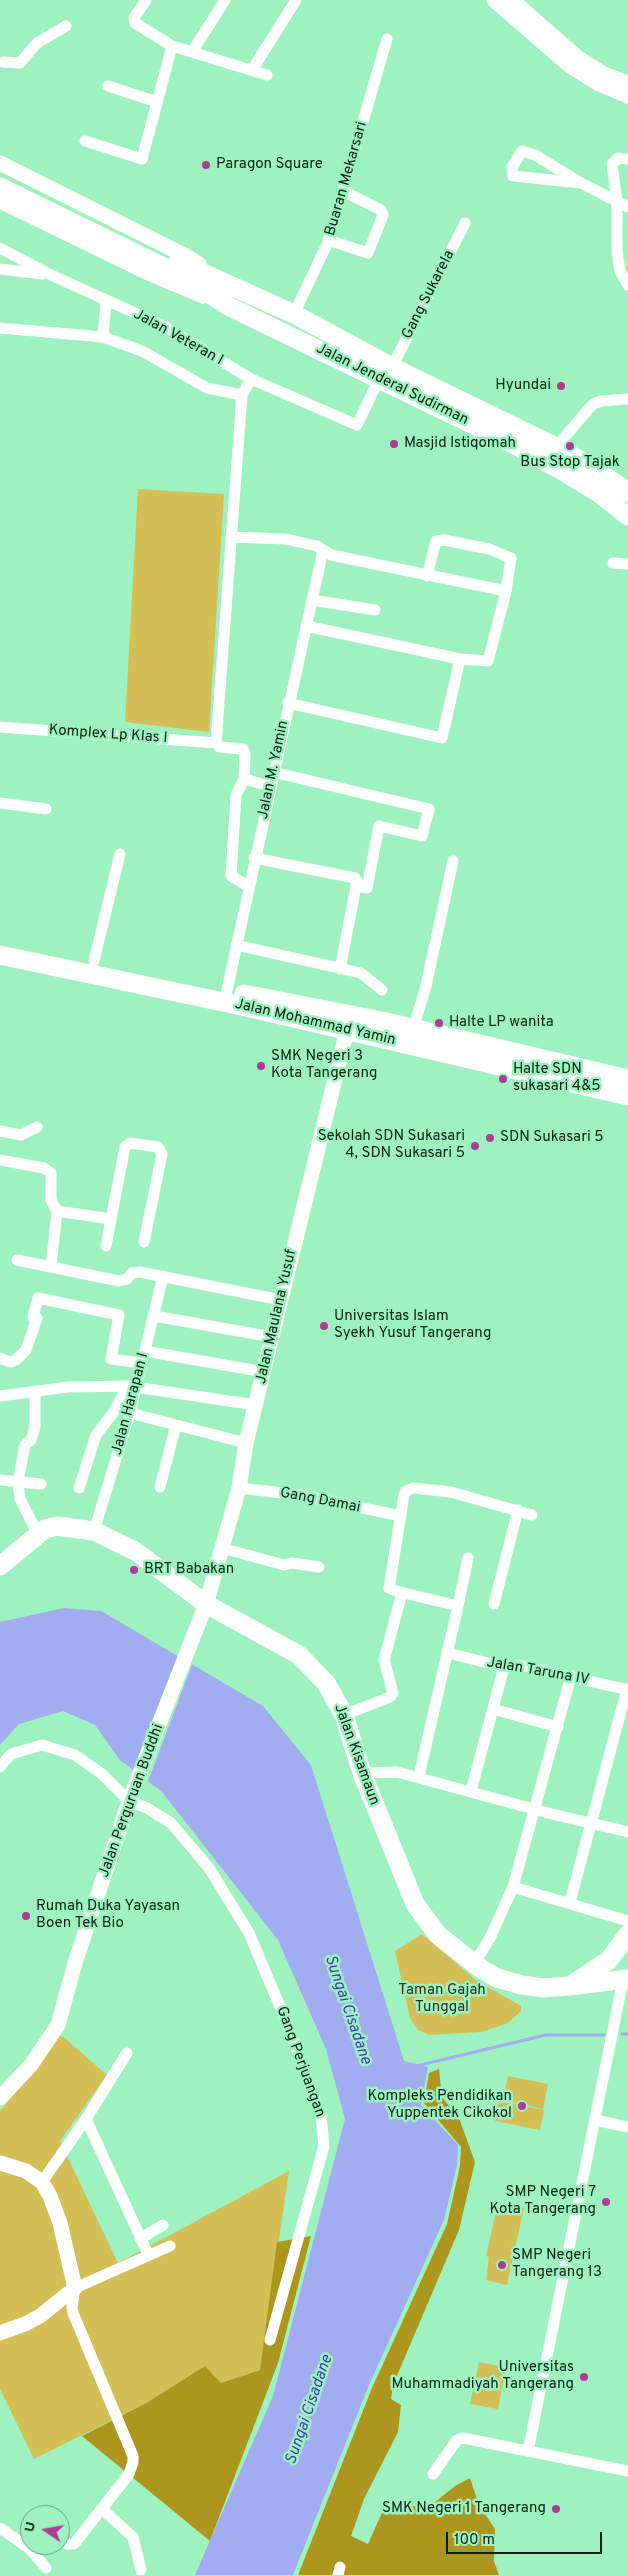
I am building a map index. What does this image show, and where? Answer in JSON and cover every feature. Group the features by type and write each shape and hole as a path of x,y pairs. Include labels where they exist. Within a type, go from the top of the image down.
{"main road":[{"name":"Jalan Jenderal Sudirman","path":"0,173 230,297 294,314 386,373 566,473 600,494 628,516"},
{"name":"Jalan Jenderal Sudirman","path":"0,186 178,274 230,297 386,373 556,448 587,464 628,492"},
{"name":"Jalan Mohammad Yamin","path":"0,942 413,1029 628,1079"},
{"name":"Jalan Mohammad Yamin","path":"0,955 347,1030 628,1096"},
{"name":"Jalan Kisamaun","path":"0,1566 38,1534 57,1526 94,1531 135,1551 206,1604 299,1655 326,1683 344,1715 362,1772 415,1904 438,1935 474,1964 497,1978 522,1985 543,1988 625,1979"},
{"path":"570,1986 609,1960 628,1934"}],"street":[{"path":"146,0 134,18 135,23 172,46 267,75"},
{"path":"192,52 224,0"},
{"path":"252,70 296,0"},
{"path":"494,0 570,66 597,83 628,96"},
{"path":"512,0 577,57 604,74 628,83"},
{"path":"1,62 20,63 37,43 66,26"},
{"name":"Buaran Mekarsari","path":"294,314 328,240 387,39"},
{"path":"85,141 142,159 172,46"},
{"path":"108,86 157,102"},
{"path":"581,183 513,176 512,167 522,151 536,155 581,183 628,207"},
{"path":"628,159 618,158 612,164 617,202 617,251 620,271 628,285"},
{"name":"Jalan Jenderal Sudirman","path":"0,163 186,256 230,297"},
{"path":"328,240 368,253 383,215 381,210 343,191"},
{"name":"Jalan Jenderal Sudirman","path":"0,201 175,285 230,297"},
{"name":"Gang Sukarela","path":"357,425 465,223"},
{"name":"Jalan Veteran I","path":"0,248 51,274 166,327 251,379 357,425"},
{"path":"0,269 51,274"},
{"path":"103,338 106,300"},
{"path":"0,328 103,338 142,351 208,388 242,395"},
{"path":"217,745 242,395 251,379"},
{"path":"556,448 593,404 601,401 628,399"},
{"path":"231,536 286,540 317,546 331,555 506,592"},
{"path":"306,626 460,658 488,661 506,592 511,558 489,549 444,540 436,541 427,576"},
{"name":"Jalan M. Yamin","path":"226,990 323,550"},
{"path":"613,564 628,564"},
{"path":"312,600 375,610"},
{"path":"288,702 442,738 460,658"},
{"name":"Komplex Lp Klas I","path":"0,727 217,745 243,750 245,754 244,779"},
{"path":"273,772 429,809 422,836 379,826 367,888 356,886"},
{"path":"248,886 231,876 236,795 244,779 270,786"},
{"path":"0,803 46,809"},
{"path":"94,961 120,854"},
{"path":"254,858 353,877 357,881 340,969"},
{"path":"413,1029 426,986 453,861"},
{"path":"236,946 365,974 382,990"},
{"name":"Jalan Maulana Yusuf","path":"206,1604 239,1488 246,1443 347,1030"},
{"path":"0,1131 22,1135 37,1127"},
{"path":"106,1246 125,1147 132,1143 160,1148 162,1154 144,1242"},
{"path":"0,1160 48,1170 51,1173 51,1200 57,1211 51,1266"},
{"path":"57,1211 111,1219"},
{"path":"17,1260 119,1281 127,1279 135,1271 281,1300"},
{"name":"Jalan Harapan I","path":"94,1531 130,1412 132,1387 144,1357 163,1276"},
{"path":"0,1358 10,1362 16,1360 26,1350 37,1318 33,1317 38,1298 119,1315 111,1359 144,1357 264,1372"},
{"path":"154,1316 272,1337"},
{"path":"0,1396 68,1387 132,1387 256,1405"},
{"path":"79,1488 96,1435 132,1387"},
{"path":"35,1392 35,1427 31,1440 25,1445 18,1481 21,1501 38,1534"},
{"path":"130,1412 246,1443"},
{"path":"160,1487 176,1424"},
{"path":"0,1480 41,1484"},
{"name":"Gang Damai","path":"239,1488 300,1495 401,1516"},
{"path":"458,1606 392,1590 389,1584 406,1491 417,1488 451,1492 532,1515"},
{"path":"494,1604 518,1510"},
{"path":"222,1548 284,1565 292,1563 319,1567"},
{"path":"419,1776 468,1558"},
{"path":"344,1715 390,1697 393,1693 384,1660 402,1593"},
{"name":"Jalan Perguruan Buddhi","path":"0,2098 31,2065 58,2025 76,1963 129,1801 137,1785 206,1604"},
{"name":"Jalan Taruna IV","path":"448,1653 504,1667 524,1666 628,1689"},
{"path":"471,1791 504,1667"},
{"path":"474,1964 490,1938 513,1887 571,1676"},
{"path":"570,1902 628,1689"},
{"path":"493,1709 558,1727"},
{"path":"0,1767 11,1754 42,1745 75,1755 102,1774 129,1801"},
{"path":"362,1772 397,1772 419,1776 534,1809 628,1832"},
{"name":"Gang Perjuangan","path":"129,1801 147,1808 171,1823 218,1880 249,1933 284,2016 321,2116 322,2153 270,2340"},
{"path":"513,1887 570,1902 628,1921"},
{"path":"528,2451 625,1979"},
{"path":"42,2182 86,2119 127,2053"},
{"path":"86,2119 148,2254"},
{"path":"595,2120 628,2127"},
{"path":"0,2163 26,2171 42,2182 50,2196 60,2223 75,2288 72,2308 133,2456 129,2474 74,2544 70,2544"},
{"path":"140,2239 163,2225"},
{"path":"0,2333 26,2324 40,2316 75,2288 148,2254 170,2246"},
{"path":"433,2474 459,2438 628,2471"},
{"path":"102,2509 133,2537 141,2570"},
{"path":"0,2528 20,2540"},
{"path":"37,2555 46,2568"}],"green space":[{"path":"138,489 224,494 209,732 125,722"},
{"name":"Taman Gajah Tunggal","path":"422,1934 477,1981 521,2006 521,2011 508,2023 481,2032 430,2035 418,2030 410,2018 395,1951"},
{"path":"60,2034 107,2075 60,2141 118,2263 289,2171 260,2370 221,2383 205,2367 148,2402 34,2459 0,2389 0,2111 36,2068"},
{"path":"508,2076 548,2084 543,2109 503,2100"},
{"path":"499,2101 544,2110 540,2130 495,2121"},
{"path":"498,2203 524,2208 507,2285 486,2280 489,2257 486,2256"},
{"path":"479,2362 506,2367 498,2409 470,2404"}],"shaded area":[{"path":"439,2069 442,2097 459,2118 475,2162 459,2230 393,2385 391,2399 401,2405 398,2432 364,2499 351,2536 368,2544 384,2508 396,2509 434,2503 455,2486 470,2478 479,2505 495,2529 494,2561 499,2575 298,2575 372,2388 447,2224 460,2166 461,2147 424,2103 429,2073"},
{"path":"311,2236 278,2363 210,2541 82,2436 148,2402 205,2366 221,2383 260,2370 277,2242"}],"water":[{"name":"Sungai Cisadane","path":"64,1608 101,1611 263,1706 311,1765 404,2061 428,2067 421,2105 458,2145 457,2165 444,2220 369,2385 293,2575 195,2575 273,2396 345,2119 326,2049 278,1940 162,1792 120,1760 95,1725 63,1711 19,1724 0,1745 0,1622"}],"pier":[{"path":"180,1654 193,1662 147,1784 134,1774"}],"waterway":[{"path":"622,2034 628,2034"},
{"path":"416,2066 546,2035 604,2035"}],"place":[{"name":"Paragon Square","path":"206,165"},
{"name":"Hyundai","path":"561,386"},
{"name":"Masjid Istiqomah","path":"394,444"},
{"name":"Bus Stop Tajak","path":"570,446"},
{"name":"Halte LP wanita","path":"439,1023"},
{"name":"SMK Negeri 3 Kota Tangerang","path":"261,1066"},
{"name":"Halte SDN sukasari 4&5","path":"503,1079"},
{"name":"SDN Sukasari 5","path":"490,1138"},
{"name":"Sekolah SDN Sukasari 4, SDN Sukasari 5","path":"475,1146"},
{"name":"Universitas Islam Syekh Yusuf Tangerang","path":"324,1326"},
{"name":"BRT Babakan","path":"134,1570"},
{"name":"Rumah Duka Yayasan Boen Tek Bio","path":"26,1916"},
{"name":"Kompleks Pendidikan Yuppentek Cikokol","path":"522,2106"},
{"name":"SMP Negeri 7 Kota Tangerang","path":"606,2202"},
{"name":"SMP Negeri Tangerang 13","path":"502,2265"},
{"name":"Universitas Muhammadiyah Tangerang","path":"584,2377"},
{"name":"SMK Negeri 1 Tangerang","path":"556,2509"}]}
